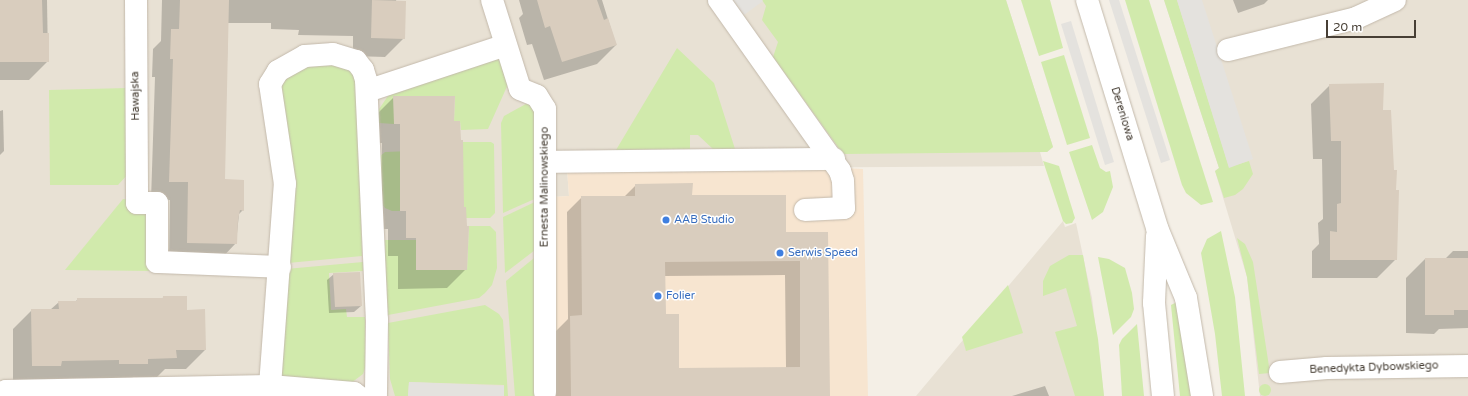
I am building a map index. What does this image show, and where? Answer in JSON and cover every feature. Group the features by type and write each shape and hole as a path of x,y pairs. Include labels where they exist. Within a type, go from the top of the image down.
{"street":[{"name":"Hawajska","path":"136,0 137,203 157,203 157,262 280,267"},
{"name":"Ernesta Malinowskiego","path":"492,0 520,89 537,96 545,109 545,392"},
{"path":"719,0 834,159 844,181 844,208 805,210"},
{"name":"Dereniowa","path":"1087,0 1157,228 1186,298 1202,396"},
{"path":"1228,50 1356,18 1395,0"},
{"path":"367,90 506,45"},
{"path":"270,386 285,184 270,84 278,71 305,56 333,54 356,61 360,66 366,80 377,320 376,396"},
{"path":"545,162 834,159"},
{"name":"Dereniowa","path":"1157,228 1154,303 1163,396"},
{"name":"Benedykta Dybowskiego","path":"1280,372 1327,368 1468,366"},
{"path":"6,396 6,391 270,386 354,393 358,396"}],"shaded area":[{"path":"0,0 1006,0 1053,147 1047,152 1040,152 1044,166 567,169 569,196 551,197 552,396 0,396"},
{"path":"733,0 762,0 763,1 744,15"},
{"path":"1109,0 1119,0 1170,160 1161,163"},
{"path":"1164,0 1468,0 1468,396 1260,396 1247,277 1215,171 1219,168"},
{"path":"1177,0 1202,0 1253,159 1229,168"},
{"path":"1071,21 1114,162 1105,165 1061,24"},
{"path":"824,167 863,169 868,396 552,396 551,197 569,196 567,169"},
{"path":"1063,221 1065,227 1076,223 1092,298 1104,396 916,396"},
{"path":"409,382 504,386 504,396 408,396"}],"green space":[{"path":"762,0 1006,0 1053,147 1047,152 843,154 773,57 778,42 762,20 766,6"},
{"path":"1021,0 1050,0 1063,48 1039,56"},
{"path":"1125,0 1149,0 1213,202 1201,205 1186,193 1182,185"},
{"path":"1164,0 1177,0 1229,167 1249,161 1253,174 1243,189 1235,195 1224,198 1215,171 1219,168"},
{"path":"677,48 714,83 735,149 713,149 698,135 690,135 690,149 616,150"},
{"path":"1064,55 1090,138 1067,145 1041,62"},
{"path":"501,56 509,82 488,129 461,130 460,121 454,121 455,96 394,96 394,124 379,123 377,112 390,93"},
{"path":"332,65 344,66 353,73 358,83 362,256 288,263 277,95 282,83 292,73 308,67"},
{"path":"127,88 129,173 118,185 50,185 49,90"},
{"path":"535,99 539,197 503,213 501,123 504,116"},
{"path":"463,142 491,142 494,144 495,213 490,218 466,218 466,207 461,207"},
{"path":"1092,145 1100,168 1106,172 1110,171 1113,187 1103,212 1092,220 1069,152"},
{"path":"410,151 411,182 400,183 400,211 392,211 385,208 379,200 378,158 385,152"},
{"path":"1043,161 1059,166 1075,218 1072,223 1066,224 1063,221"},
{"path":"123,199 130,200 150,213 152,271 65,270"},
{"path":"539,200 539,247 505,273 503,217"},
{"path":"469,226 490,226 496,232 497,268 492,285 485,293 479,298 388,315 384,240 416,240 417,270 467,270"},
{"path":"1221,231 1235,297 1245,396 1222,396 1215,334 1201,253 1207,239"},
{"path":"1237,238 1245,244 1253,262 1270,373 1259,374 1247,277"},
{"path":"539,254 539,396 515,396 506,281"},
{"path":"1069,255 1083,255 1098,339 1104,396 1075,396 1055,332 1077,326 1066,288 1043,296 1043,281 1050,266"},
{"path":"1098,257 1109,259 1125,268 1132,293 1134,309 1131,317 1113,335"},
{"path":"363,262 363,271 329,273 331,310 346,309 347,317 365,317 366,365 363,374 351,383 284,378 281,373 286,269"},
{"path":"1008,285 1023,333 966,351 962,337"},
{"path":"1177,302 1192,396 1180,396 1171,305"},
{"path":"485,305 499,314 503,320 508,396 504,396 504,385 409,382 408,396 395,396 390,379 388,323"},
{"path":"1137,324 1144,396 1122,396 1119,345 1122,339"},
{"path":"1263,384 1267,384 1271,390 1267,396 1263,396 1259,392 1259,388"}],"building":[{"path":"0,0 42,0 43,33 49,33 49,62 0,62"},
{"path":"180,0 229,0 225,179 244,180 244,211 240,210 237,244 187,243 188,182 169,182 173,59 170,59 171,29 179,29"},
{"path":"372,0 406,1 405,39 371,38"},
{"path":"537,0 597,0 604,20 608,18 617,45 562,62 550,26 545,28"},
{"path":"1384,83 1383,110 1391,110 1394,170 1397,170 1396,190 1399,190 1397,260 1330,260 1330,231 1337,232 1337,204 1341,203 1341,141 1331,141 1329,84"},
{"path":"393,96 455,96 454,121 460,121 461,140 463,140 464,207 466,207 467,226 469,226 467,270 416,270 416,238 406,238 406,211 400,211 400,124 394,124"},
{"path":"693,183 692,195 786,195 786,232 828,232 830,396 571,396 570,316 582,315 581,196 635,196 635,184","holes":["800,261 800,367 679,368 679,314 666,314 665,262"]},
{"path":"1425,258 1468,258 1468,310 1454,310 1454,315 1425,315"},
{"path":"360,272 362,306 335,307 333,273"},
{"path":"163,296 187,296 187,310 205,309 206,350 176,350 177,358 148,359 148,364 119,364 119,360 62,361 61,366 32,366 31,309 59,309 58,301 77,301 77,298 163,298"}],"place":[{"name":"AAB Studio","path":"666,220"},
{"name":"Serwis Speed","path":"780,253"},
{"name":"Folier","path":"658,296"}]}
